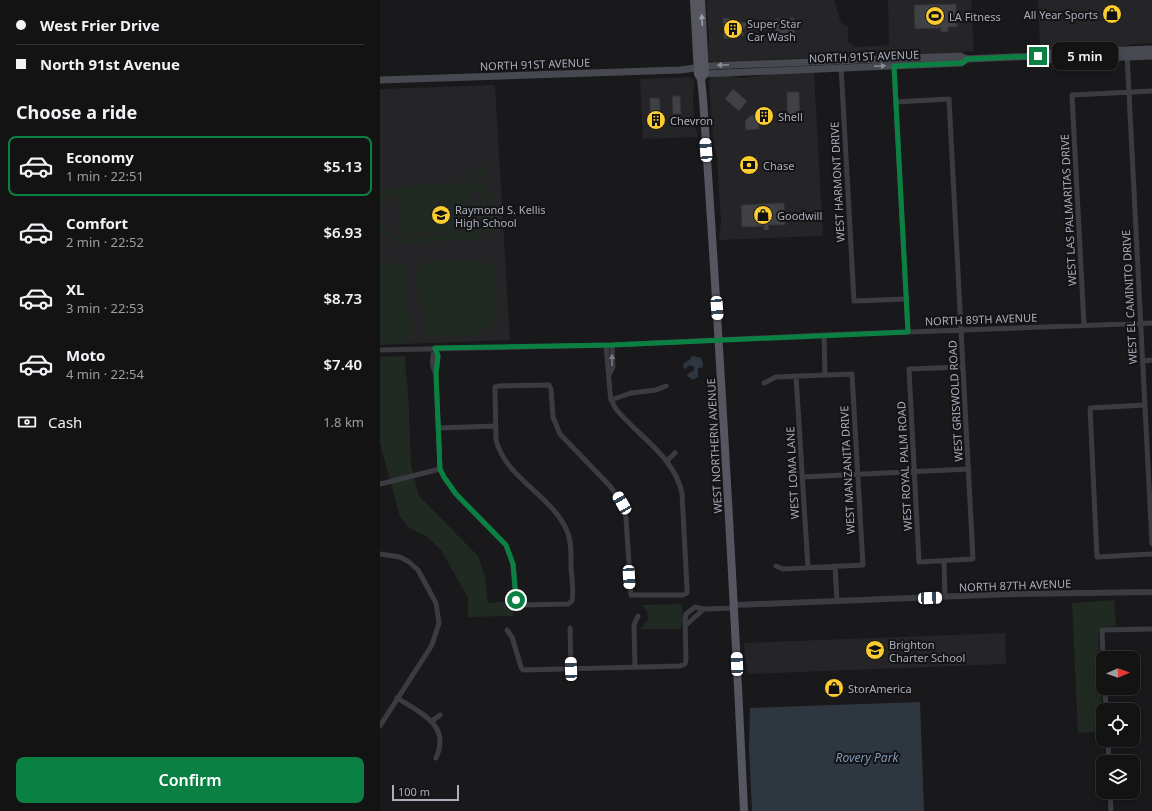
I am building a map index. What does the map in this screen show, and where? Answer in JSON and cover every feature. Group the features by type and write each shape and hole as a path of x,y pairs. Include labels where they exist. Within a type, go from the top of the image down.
{"main road":[{"name":"WEST NORTHERN AVENUE","path":"694,0 719,340 735,606 744,811"},
{"name":"WEST NORTHERN AVENUE","path":"700,72 701,0"},
{"name":"NORTH 91ST AVENUE","path":"1127,53 1152,49"},
{"name":"NORTH 91ST AVENUE","path":"380,80 767,71 928,57 960,56 967,59 1038,56 1042,53 1127,53 1152,56"},
{"path":"894,66 900,62 917,61 928,57"},
{"name":"NORTH 91ST AVENUE","path":"700,72 808,62 894,66 962,63 967,59"},
{"path":"767,71 773,66 794,65 808,62"}],"street":[{"name":"WEST EL CAMINITO DRIVE","path":"1127,53 1152,544"},
{"name":"WEST HARMONT DRIVE","path":"841,64 854,302 907,299"},
{"path":"894,66 908,332"},
{"path":"1129,92 1152,91"},
{"name":"WEST LAS PALMARITAS DRIVE","path":"1084,325 1072,95 1129,92"},
{"name":"WEST GRISWOLD ROAD","path":"896,102 949,99 973,559 944,560"},
{"name":"NORTH 89TH AVENUE","path":"380,350 612,345 824,335 1152,323"},
{"path":"764,383 776,377 825,374 824,335"},
{"path":"435,348 438,356 436,374 440,469 456,494 506,545 513,564 517,604 568,604 572,601 571,551 568,533 558,515 510,467 496,440 495,387 499,386 550,385 553,418 560,434 610,486 622,503 626,518 632,595 683,595 687,593 682,493 675,472 621,416 611,400 606,345"},
{"path":"609,375 613,367 612,345"},
{"path":"1143,361 1152,360"},
{"name":"WEST ROYAL PALM ROAD","path":"944,560 919,562 909,369 962,367"},
{"name":"WEST MANZANITA DRIVE","path":"825,374 852,374 863,565 835,566"},
{"name":"WEST LOMA LANE","path":"796,376 808,568"},
{"path":"611,400 631,393 656,390 666,386"},
{"path":"1145,405 1090,408 1097,557 1152,554"},
{"path":"438,428 496,426"},
{"path":"666,461 675,453"},
{"path":"380,484 440,469"},
{"path":"802,477 969,469"},
{"path":"380,554 400,557 414,565 421,575 437,608 438,629 432,645 380,726"},
{"path":"944,560 945,597"},
{"path":"776,566 783,569 835,566 837,601"},
{"name":"NORTH 87TH AVENUE","path":"690,610 695,608 704,609 837,601 1033,594 1152,592"},
{"path":"686,625 694,616 700,614 704,609"},
{"path":"507,630 512,637 523,670 680,666 685,664 686,660 686,614 690,610 694,616"},
{"path":"635,667 634,625 638,616"},
{"path":"570,628 571,669"},
{"path":"1103,651 1102,630 1152,629"},
{"path":"432,645 439,648"},
{"path":"398,698 432,721 441,740 436,758"},
{"path":"432,721 440,715"},
{"path":"1110,799 1111,811"}],"shaded area":[{"path":"706,0 834,0 841,23 848,26 848,41 854,47 889,45 888,0 971,0 974,51 879,57 869,54 855,54 829,57 714,62 710,61 708,58 709,36"},
{"path":"1038,0 1152,0 1152,43 1133,44 1118,47 1040,50"},
{"path":"814,72 823,236 719,240 721,221 717,158 713,140 710,79 715,76 727,75 741,78 773,74"},
{"path":"689,77 695,83 693,96 694,122 698,137 643,139 640,79"},
{"name":"Raymond S. Kellis High School","path":"495,85 510,340 380,345 380,89"},
{"path":"489,165 485,180 478,176 464,178 472,166 477,171"},
{"path":"486,182 485,189 492,194 496,201 496,217 487,231 479,236 471,239 403,243 394,241 380,233 380,219 387,231 400,237 472,232 479,229 484,224 487,219 488,206 486,200 475,191 476,202 485,202 486,218 477,218 474,191 467,190 395,195 384,202 380,214 380,188"},
{"path":"470,191 473,230 400,234 398,196"},
{"path":"468,259 494,265 497,311 494,321 488,328 480,333 459,337 428,338 421,311 417,270 424,262"},
{"path":"401,263 408,269 412,342 380,343 380,264"},
{"path":"405,356 411,465 419,496 478,556 485,577 488,603 512,601 513,616 468,617 468,598 441,550 426,536 408,527 400,517 380,443 380,357"},
{"path":"1114,600 1116,626 1103,628 1098,633 1099,651 1096,651 1096,695 1101,695 1102,703 1096,703 1096,732 1078,733 1072,603"},
{"path":"681,604 683,612 681,629 640,629 648,620 647,611 642,605"},
{"name":"Brighton Charter School","path":"1005,633 1006,664 748,674 744,643"}],"water":[{"path":"693,356 701,358 703,363 702,369 700,367 698,369 698,377 693,380 687,376 694,370 694,367 690,365 685,369 683,366 684,363 691,359 690,357"},
{"name":"Rovery Park","path":"920,702 924,811 752,811 749,749 750,708"}],"building":[{"name":"LA Fitness","path":"956,4 957,27 948,27 948,32 941,32 941,28 915,29 914,5"},
{"name":"Super Star Car Wash","path":"723,18 730,19 730,24 750,22 750,29 742,28 744,35 724,39"},
{"path":"794,18 795,33 775,34 775,19"},
{"name":"Shell","path":"733,89 747,101 739,111 725,99"},
{"path":"787,92 799,92 800,119 792,119 792,116 787,116"},
{"name":"Chevron","path":"672,96 680,96 681,114 673,114"},
{"path":"650,98 659,98 660,101 660,113 652,113 661,122 658,126 650,119"},
{"path":"766,111 766,121 759,122 759,129 746,130 745,121 750,116 761,115 761,112"},
{"name":"Chase","path":"757,158 757,171 744,171 744,168 741,168 741,159"},
{"name":"Goodwill","path":"784,203 785,225 768,225 769,230 764,230 764,226 742,227 741,205"}],"place":[{"name":"All Year Sports","path":"1112,14"},
{"name":"LA Fitness","path":"935,16"},
{"name":"Super Star Car Wash","path":"733,29"},
{"name":"Shell","path":"764,116"},
{"name":"Chevron","path":"656,120"},
{"name":"Chase","path":"749,165"},
{"name":"Raymond S. Kellis High School","path":"441,215"},
{"name":"Goodwill","path":"763,215"},
{"name":"Brighton Charter School","path":"875,650"},
{"name":"StorAmerica","path":"834,688"}],"route":[{"path":"516,600 512,557 506,545 503,540 456,494 440,469 436,374 438,367 438,356 435,348 612,345 908,332 894,66 962,63 967,59 1038,56"}]}
